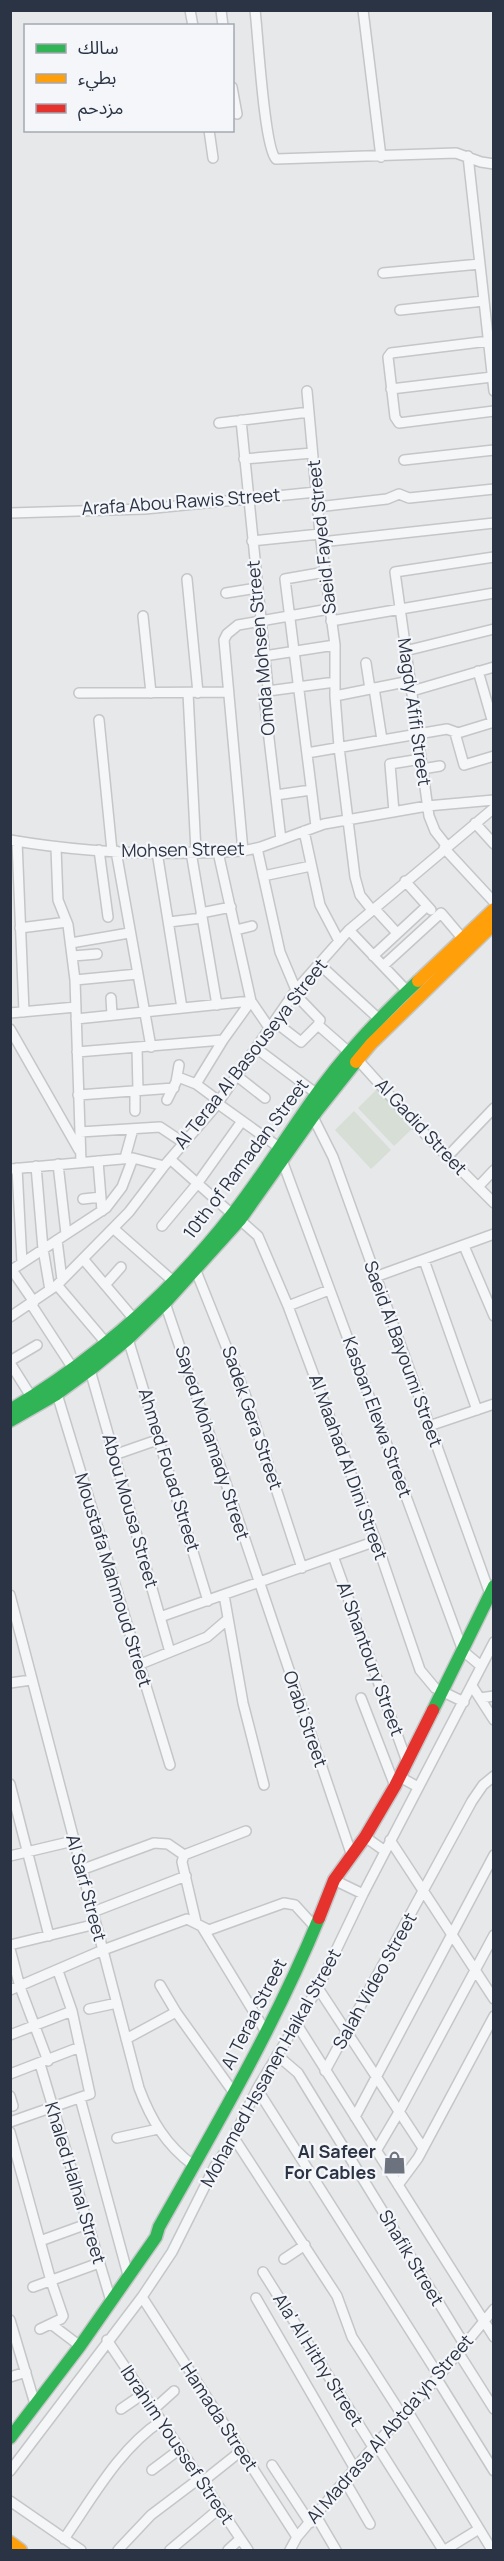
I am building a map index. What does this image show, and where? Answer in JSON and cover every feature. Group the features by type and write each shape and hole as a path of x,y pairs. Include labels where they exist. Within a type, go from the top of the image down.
{"main road":[{"name":"10th of Ramadan Street","path":"10,1421 57,1394 90,1371 128,1339 196,1271 281,1154 317,1094 480,930 494,909"},
{"name":"10th of Ramadan Street","path":"281,1154 313,1117 379,1019 463,939 494,924"},
{"name":"10th of Ramadan Street","path":"10,1410 74,1370 107,1344 236,1217"},
{"name":"Al Teraa Street","path":"10,2438 80,2346 156,2237 159,2227 234,2093 300,1964 334,1880 352,1856 397,1781 443,1693 492,1590"},
{"path":"10,2542 21,2550"}],"street":[{"path":"255,10 266,115 273,156 282,160 456,153 494,164"},
{"path":"363,10 381,157"},
{"path":"234,98 237,114"},
{"path":"209,132 213,158"},
{"path":"468,156 494,391"},
{"path":"383,273 480,264"},
{"path":"400,310 484,301"},
{"path":"489,341 391,353 388,357 396,421 403,423 494,411"},
{"path":"391,389 492,377"},
{"name":"Saeid Fayed Street","path":"307,391 317,507 335,645 335,696 339,747 357,886 373,909 397,933"},
{"path":"219,423 309,411"},
{"name":"Omda Mohsen Street","path":"241,420 268,691 264,696 281,840"},
{"path":"404,460 494,450"},
{"path":"244,459 312,453"},
{"path":"317,507 387,499 399,494 405,497 494,489"},
{"name":"Arafa Abou Rawis Street","path":"10,513 146,509 316,492"},
{"path":"252,541 321,538 494,523"},
{"name":"Magdy Afifi Street","path":"494,557 396,570 395,573 427,806 435,831 445,847 494,902"},
{"path":"316,826 285,579 325,572"},
{"path":"186,579 193,693 193,852 217,1005"},
{"path":"226,592 257,588"},
{"path":"331,621 494,593"},
{"path":"243,851 227,693 224,651 227,633 238,625 260,619 329,609"},
{"path":"143,616 151,693"},
{"path":"405,651 494,629"},
{"path":"264,656 335,645"},
{"path":"366,663 382,740"},
{"path":"335,696 372,689 411,686 494,666"},
{"path":"307,753 447,729 455,733 493,722 478,671"},
{"path":"268,691 335,682"},
{"path":"79,693 227,693"},
{"path":"99,720 114,851 151,1047"},
{"path":"455,733 464,765 494,756"},
{"path":"394,812 390,766 393,763 440,766"},
{"path":"276,795 311,790"},
{"name":"Mohsen Street","path":"14,841 56,848 114,851 243,851 281,840 316,826 348,819 427,806 494,800"},
{"name":"Al Teraa Al Basouseya Street","path":"10,1317 57,1285 114,1229 218,1102 295,992 349,930 494,808"},
{"path":"475,823 494,844"},
{"path":"304,831 323,913 339,941"},
{"path":"14,841 24,1012"},
{"path":"56,848 58,900 68,922 75,980 81,1157"},
{"path":"257,848 280,952 295,992"},
{"path":"99,850 108,917"},
{"path":"157,852 182,1008"},
{"path":"218,852 251,1001 272,1026 301,1042 318,1024"},
{"path":"263,876 311,866"},
{"path":"405,881 437,917"},
{"path":"373,956 427,906"},
{"path":"169,922 231,907"},
{"path":"383,966 442,914 463,939"},
{"path":"20,928 68,922"},
{"path":"236,930 252,926"},
{"path":"349,930 408,992"},
{"path":"71,943 129,933"},
{"path":"73,956 97,954"},
{"path":"319,964 379,1019"},
{"path":"75,980 138,974"},
{"name":"Al Gadid Street","path":"295,992 320,1020 318,1024 353,1056 494,1203"},
{"path":"111,998 112,1015"},
{"path":"76,1018 251,1001"},
{"path":"196,1084 222,1040 251,1001"},
{"path":"10,1013 76,1007"},
{"path":"10,1029 81,1157"},
{"path":"77,1052 222,1040"},
{"path":"135,1111 137,1048"},
{"path":"256,1048 317,1094"},
{"path":"168,1100 178,1077 179,1065"},
{"path":"237,1076 265,1098"},
{"path":"178,1077 196,1084 281,1154"},
{"path":"78,1095 174,1088"},
{"path":"448,1156 494,1108"},
{"name":"Saeid Al Bayoumi Street","path":"313,1117 331,1150 429,1426 492,1590"},
{"path":"162,1226 197,1184 242,1121"},
{"path":"80,1132 162,1128 184,1143"},
{"path":"74,1370 11,1271 102,1211 117,1194 129,1158 133,1129"},
{"name":"Kasban Elewa Street","path":"281,1154 463,1651"},
{"path":"22,1263 14,1169 58,1164 81,1157 98,1161 129,1158 167,1162"},
{"path":"98,1161 102,1211"},
{"name":"Al Maahad Al Dini Street","path":"167,1162 197,1184 258,1236 288,1306 376,1541 420,1670 429,1683 443,1693 464,1702"},
{"path":"58,1164 66,1234"},
{"path":"36,1166 44,1249 57,1285 107,1344"},
{"path":"478,1187 494,1170"},
{"path":"83,1199 101,1197"},
{"path":"114,1229 173,1281"},
{"path":"375,1276 494,1234"},
{"path":"57,1240 57,1285"},
{"path":"464,1246 494,1316"},
{"path":"84,1260 134,1319"},
{"path":"424,1260 477,1410"},
{"path":"105,1285 121,1267"},
{"name":"Sadek Gera Street","path":"196,1271 244,1391 302,1568"},
{"path":"288,1306 329,1290"},
{"name":"Sayed Mohamady Street","path":"165,1303 258,1583"},
{"name":"Ahmed Fouad Street","path":"128,1339 208,1601"},
{"path":"32,1398 10,1362 37,1345"},
{"name":"Abou Mousa Street","path":"90,1371 170,1652"},
{"name":"Moustafa Mahmoud Street","path":"57,1394 170,1765"},
{"path":"429,1426 494,1404"},
{"path":"114,1455 160,1439"},
{"path":"160,1617 376,1541"},
{"name":"Al Shantoury Street","path":"333,1556 407,1762"},
{"name":"Orabi Street","path":"258,1583 352,1856"},
{"name":"Al Sarf Street","path":"10,1595 139,2088 158,2129 179,2154 193,2165"},
{"path":"224,1595 247,1722 264,1785"},
{"path":"138,1665 207,1637 228,1619"},
{"name":"Mohamed Hssanen Haikal Street","path":"10,2471 107,2340 142,2297 172,2252 215,2166 234,2138 257,2089 318,1988 390,1840 487,1661 494,1642"},
{"path":"463,1651 487,1661"},
{"path":"10,1683 32,1680"},
{"path":"472,1686 494,1720"},
{"path":"480,1698 494,1696"},
{"path":"362,1698 397,1781 418,1787"},
{"name":"Salah Video Street","path":"325,2071 472,1801 494,1776"},
{"path":"10,1784 49,1936"},
{"path":"184,1855 246,1831"},
{"path":"364,1837 385,1851"},
{"path":"390,1840 494,1999"},
{"path":"10,1856 73,1841"},
{"path":"81,1870 154,1843 174,1846 184,1855"},
{"path":"184,1855 183,1862 199,1925 266,2032"},
{"path":"355,2117 494,1855"},
{"path":"93,1912 186,1876"},
{"path":"334,1880 363,1894"},
{"path":"15,1988 103,1950 179,1921 192,1919 209,1930 284,1903 295,1905 315,1927"},
{"path":"10,1947 96,1924"},
{"path":"376,2151 494,1935"},
{"name":"Khaled Halhal Street","path":"10,1947 15,1988 34,2026 44,2063 52,2108 111,2301"},
{"path":"10,2122 80,2098 90,2092 72,2012 58,1971"},
{"path":"160,1985 176,2012 234,2093"},
{"path":"318,1988 423,2148"},
{"path":"89,2009 117,2002"},
{"path":"10,2035 72,2012"},
{"path":"126,2039 176,2012"},
{"path":"398,2185 423,2148 494,2016"},
{"path":"296,2023 494,2337"},
{"path":"10,2074 44,2063 80,2047"},
{"name":"Shafik Street","path":"277,2055 298,2073 461,2348 494,2409"},
{"path":"257,2089 438,2377 494,2471"},
{"path":"10,2096 13,2106"},
{"path":"80,2098 128,2275"},
{"path":"117,2138 158,2129"},
{"path":"10,2132 51,2281 63,2316 62,2319 40,2329"},
{"path":"234,2138 337,2296 352,2337 405,2413 492,2550"},
{"path":"40,2241 87,2224"},
{"path":"284,2259 305,2245"},
{"path":"33,2288 99,2263"},
{"name":"Ala' Al Hithy Street","path":"263,2272 374,2446 444,2550"},
{"name":"Hamada Street","path":"142,2297 297,2537"},
{"path":"256,2298 355,2469"},
{"name":"Al Madrasa Al Abtda'yh Street","path":"290,2550 297,2537 374,2446 438,2377 494,2309"},
{"path":"10,2320 35,2404"},
{"path":"51,2324 80,2346"},
{"name":"Ibrahim Youssef Street","path":"107,2340 248,2550"},
{"path":"10,2378 26,2372"},
{"path":"154,2409 174,2391"},
{"path":"121,2409 143,2394"},
{"path":"64,2538 130,2447 146,2431 161,2421"},
{"path":"152,2470 180,2449"},
{"path":"118,2550 151,2515 241,2451"},
{"path":"272,2465 336,2550"},
{"path":"345,2481 370,2524"},
{"path":"10,2501 81,2550"},
{"path":"170,2550 220,2508"},
{"path":"444,2550 479,2529"},
{"path":"228,2550 240,2539"}],"shaded area":[{"path":"377,1089 414,1127 394,1146 358,1108"},
{"path":"354,1111 391,1150 371,1169 335,1130"}],"traffic: fast":[{"path":"10,1410 103,1346 159,1296 185,1269 246,1196 345,1057 418,981"},
{"path":"10,1421 57,1394 90,1370 128,1339 165,1303 240,1220 317,1111 356,1062"},
{"path":"433,1710 494,1586"},
{"path":"10,2438 80,2346 156,2237 159,2227 264,2036 319,1918"}],"traffic: slow":[{"path":"418,981 494,909"},
{"path":"356,1062 371,1044 494,924"},
{"path":"10,2542 21,2550"}],"traffic: jam":[{"path":"319,1918 334,1880 365,1837 395,1786 433,1710"}],"place":[{"name":"Al Safeer For Cables","path":"394,2162"}]}
